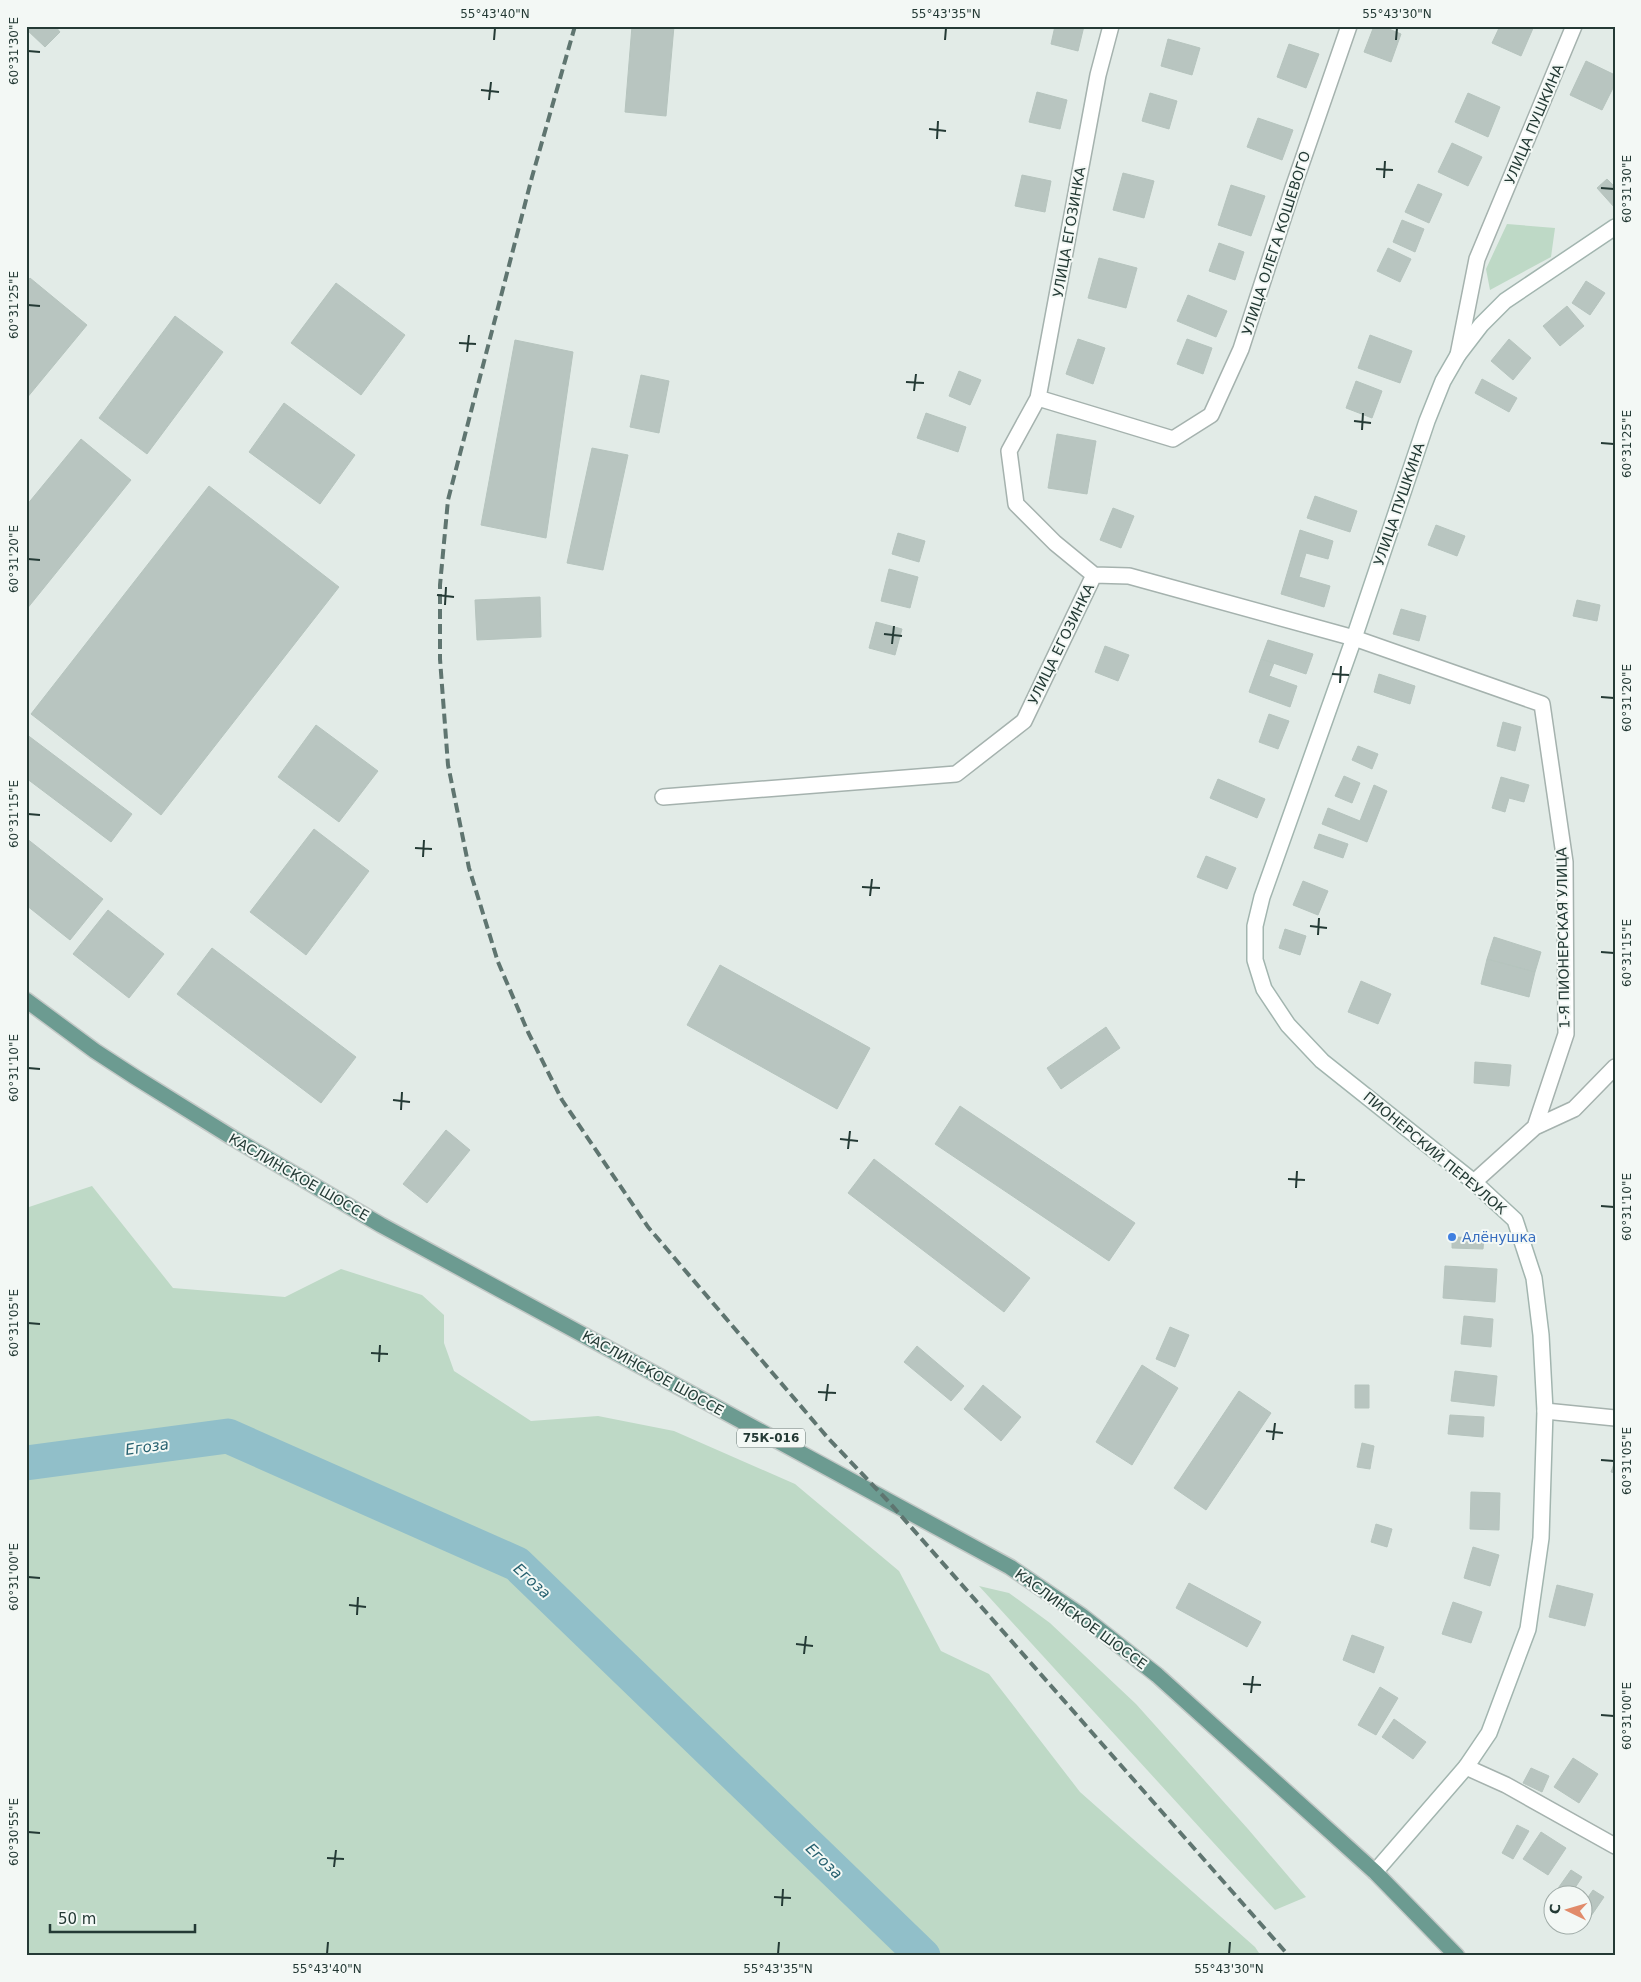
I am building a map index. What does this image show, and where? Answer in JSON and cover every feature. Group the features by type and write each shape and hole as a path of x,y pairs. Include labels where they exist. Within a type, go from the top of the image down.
{"main road":[{"name":"КАСЛИНСКОЕ ШОССЕ","path":"26,1000 94,1051 135,1077 233,1138 381,1225 1010,1568 1082,1616 1157,1675 1375,1872 1457,1956"}],"street":[{"name":"УЛИЦА ЕГОЗИНКА","path":"663,797 956,774 1024,721 1094,576 1055,543 1016,504 1009,452 1038,398 1098,74 1111,26"},
{"name":"УЛИЦА ОЛЕГА КОШЕВОГО","path":"1038,398 1173,439 1211,415 1241,349 1293,188 1349,26"},
{"name":"УЛИЦА ПУШКИНА","path":"1264,990 1254,960 1255,926 1262,897 1354,638 1427,421 1443,381 1458,355 1478,259 1574,26"},
{"path":"1458,355 1482,325 1505,302 1615,227"},
{"path":"1094,576 1129,576 1354,638"},
{"name":"1-Я ПИОНЕРСКАЯ УЛИЦА","path":"1354,638 1542,704 1565,862 1566,1034 1535,1127"},
{"name":"ПИОНЕРСКИЙ ПЕРЕУЛОК","path":"1264,990 1288,1026 1322,1060 1474,1182 1515,1220 1534,1278 1541,1335 1546,1411 1541,1538 1528,1629 1489,1733 1466,1767 1375,1872"},
{"path":"1474,1182 1535,1127 1574,1109 1615,1067"},
{"path":"1546,1411 1615,1418"},
{"path":"1466,1767 1506,1785 1615,1846"}],"green space":[{"path":"1507,224 1555,228 1551,257 1490,290 1486,269"},
{"path":"92,1186 173,1288 285,1297 341,1269 422,1295 444,1315 444,1343 454,1371 531,1421 598,1416 674,1431 795,1484 899,1571 941,1651 989,1674 1080,1792 1255,1947 1261,1956 26,1956 26,1208"},
{"path":"979,1586 1009,1593 1050,1623 1136,1704 1306,1897 1275,1910"}],"building":[{"path":"26,26 55,26 60,32 45,47 26,29"},
{"path":"632,26 674,26 666,116 625,112"},
{"path":"1055,26 1084,26 1078,51 1051,44"},
{"path":"1374,26 1382,26 1401,34 1391,62 1364,52"},
{"path":"1500,26 1534,26 1521,56 1492,43"},
{"path":"1168,39 1200,48 1192,75 1161,66"},
{"path":"1289,44 1319,54 1306,88 1277,77"},
{"path":"1586,61 1615,75 1615,84 1602,110 1570,95"},
{"path":"1037,92 1067,100 1060,129 1029,122"},
{"path":"1150,93 1177,101 1169,129 1142,121"},
{"path":"1468,93 1500,107 1488,137 1455,122"},
{"path":"1258,118 1293,130 1282,160 1247,147"},
{"path":"1452,143 1482,157 1468,186 1438,172"},
{"path":"1123,173 1154,181 1144,218 1113,210"},
{"path":"1022,175 1051,181 1045,212 1015,206"},
{"path":"1607,179 1615,187 1615,208 1597,188"},
{"path":"1418,184 1442,194 1429,223 1405,212"},
{"path":"1231,185 1265,196 1251,236 1218,225"},
{"path":"1402,220 1424,229 1415,252 1393,242"},
{"path":"1219,243 1244,252 1235,280 1209,271"},
{"path":"1388,248 1411,259 1400,282 1377,271"},
{"path":"1099,258 1137,268 1126,308 1088,298"},
{"path":"30,278 87,325 26,399 26,283"},
{"path":"1586,281 1605,293 1590,315 1572,303"},
{"path":"336,283 405,335 361,395 291,343"},
{"path":"1188,295 1227,311 1216,337 1177,321"},
{"path":"1567,306 1584,326 1560,346 1543,326"},
{"path":"175,316 223,352 147,454 99,418"},
{"path":"1370,335 1412,351 1400,383 1358,368"},
{"path":"1078,339 1105,348 1093,384 1066,374"},
{"path":"1187,339 1212,348 1203,374 1177,364"},
{"path":"1509,339 1531,358 1513,380 1491,361"},
{"path":"515,340 573,352 546,538 481,525"},
{"path":"959,371 981,380 970,405 949,396"},
{"path":"641,375 669,381 659,433 630,427"},
{"path":"1482,379 1517,398 1509,412 1475,393"},
{"path":"1356,381 1382,391 1372,418 1346,408"},
{"path":"284,403 355,455 320,504 249,452"},
{"path":"926,413 966,427 958,452 917,438"},
{"path":"1057,434 1096,441 1087,494 1048,488"},
{"path":"81,439 131,480 26,610 26,506"},
{"path":"592,448 628,455 603,570 567,563"},
{"path":"209,486 339,587 161,815 31,714"},
{"path":"1315,496 1357,511 1350,532 1307,518"},
{"path":"1113,508 1134,516 1121,548 1100,540"},
{"path":"1436,525 1465,536 1457,556 1428,545"},
{"path":"1300,530 1333,541 1328,559 1306,553 1299,577 1330,586 1324,607 1281,594"},
{"path":"898,533 925,541 919,562 892,554"},
{"path":"889,569 918,577 910,608 881,601"},
{"path":"540,597 541,637 477,640 475,600"},
{"path":"1577,600 1600,605 1597,621 1573,616"},
{"path":"1401,609 1426,616 1419,641 1393,634"},
{"path":"876,622 902,629 895,655 869,648"},
{"path":"1268,640 1313,654 1306,674 1261,659"},
{"path":"1105,646 1129,655 1118,681 1095,672"},
{"path":"1261,659 1274,663 1269,676 1297,686 1290,707 1249,692"},
{"path":"1379,674 1415,686 1410,704 1374,692"},
{"path":"1269,714 1289,721 1278,749 1259,742"},
{"path":"1503,722 1521,727 1515,751 1497,746"},
{"path":"316,725 378,771 339,822 278,777"},
{"path":"26,734 132,814 111,842 26,778"},
{"path":"1358,746 1378,754 1372,769 1352,760"},
{"path":"1344,776 1360,783 1352,803 1335,796"},
{"path":"1501,777 1529,785 1524,802 1509,798 1505,812 1492,808"},
{"path":"1218,779 1265,799 1257,818 1210,798"},
{"path":"1374,785 1387,791 1367,842 1322,824 1328,808 1360,821"},
{"path":"314,829 369,871 306,955 250,912"},
{"path":"1319,834 1348,844 1343,858 1314,848"},
{"path":"26,838 103,899 70,940 26,905"},
{"path":"1206,856 1236,868 1227,889 1197,877"},
{"path":"1303,881 1328,891 1318,915 1293,905"},
{"path":"108,910 164,954 129,998 73,954"},
{"path":"1285,929 1306,936 1300,955 1279,948"},
{"path":"1494,937 1541,952 1535,972 1487,959"},
{"path":"212,948 356,1057 321,1103 177,994"},
{"path":"1487,959 1535,972 1529,997 1481,984"},
{"path":"720,965 870,1048 837,1109 687,1025"},
{"path":"1361,981 1391,994 1378,1024 1348,1012"},
{"path":"1106,1027 1120,1048 1061,1089 1047,1068"},
{"path":"1475,1062 1511,1065 1509,1086 1474,1083"},
{"path":"960,1106 1135,1223 1109,1261 935,1144"},
{"path":"446,1130 470,1150 427,1203 403,1184"},
{"path":"874,1159 1030,1278 1004,1312 848,1193"},
{"path":"1452,1237 1484,1238 1483,1249 1452,1248"},
{"path":"1445,1266 1497,1269 1495,1302 1443,1298"},
{"path":"1464,1316 1493,1319 1491,1347 1461,1344"},
{"path":"1170,1327 1189,1335 1175,1367 1156,1359"},
{"path":"917,1346 964,1386 951,1401 904,1362"},
{"path":"1142,1365 1178,1388 1132,1465 1096,1442"},
{"path":"1455,1371 1497,1376 1494,1406 1451,1401"},
{"path":"983,1385 1021,1417 1001,1441 964,1409"},
{"path":"1355,1385 1369,1385 1369,1408 1355,1408"},
{"path":"1239,1391 1271,1413 1206,1510 1174,1488"},
{"path":"1450,1415 1484,1417 1483,1437 1448,1434"},
{"path":"1362,1443 1374,1446 1370,1469 1357,1467"},
{"path":"1615,1461 1615,1473 1611,1472"},
{"path":"1471,1492 1500,1493 1499,1530 1470,1529"},
{"path":"1376,1524 1392,1529 1387,1547 1371,1542"},
{"path":"1473,1547 1499,1555 1490,1586 1464,1578"},
{"path":"1189,1583 1261,1622 1247,1647 1176,1608"},
{"path":"1557,1585 1593,1594 1585,1626 1549,1617"},
{"path":"1453,1602 1482,1612 1471,1643 1442,1634"},
{"path":"1352,1635 1384,1647 1374,1673 1343,1660"},
{"path":"1380,1687 1398,1698 1376,1735 1358,1725"},
{"path":"1394,1719 1426,1742 1413,1759 1382,1737"},
{"path":"1573,1758 1598,1774 1579,1803 1554,1787"},
{"path":"1531,1768 1549,1776 1542,1792 1523,1783"},
{"path":"1517,1825 1529,1831 1513,1859 1502,1853"},
{"path":"1541,1832 1566,1848 1548,1875 1523,1859"},
{"path":"1571,1870 1582,1877 1577,1884 1561,1884"},
{"path":"1594,1891 1604,1897 1594,1912"}],"waterway":[{"name":"Егоза","path":"26,1463 228,1436 517,1564 923,1956"}],"railway":[{"path":"575,26 532,177 448,500 440,585 440,659 448,765 469,868 498,962 528,1032 562,1100 648,1227 828,1438 888,1501 1289,1956"}],"place":[{"name":"Алёнушка","path":"1452,1237"}]}
